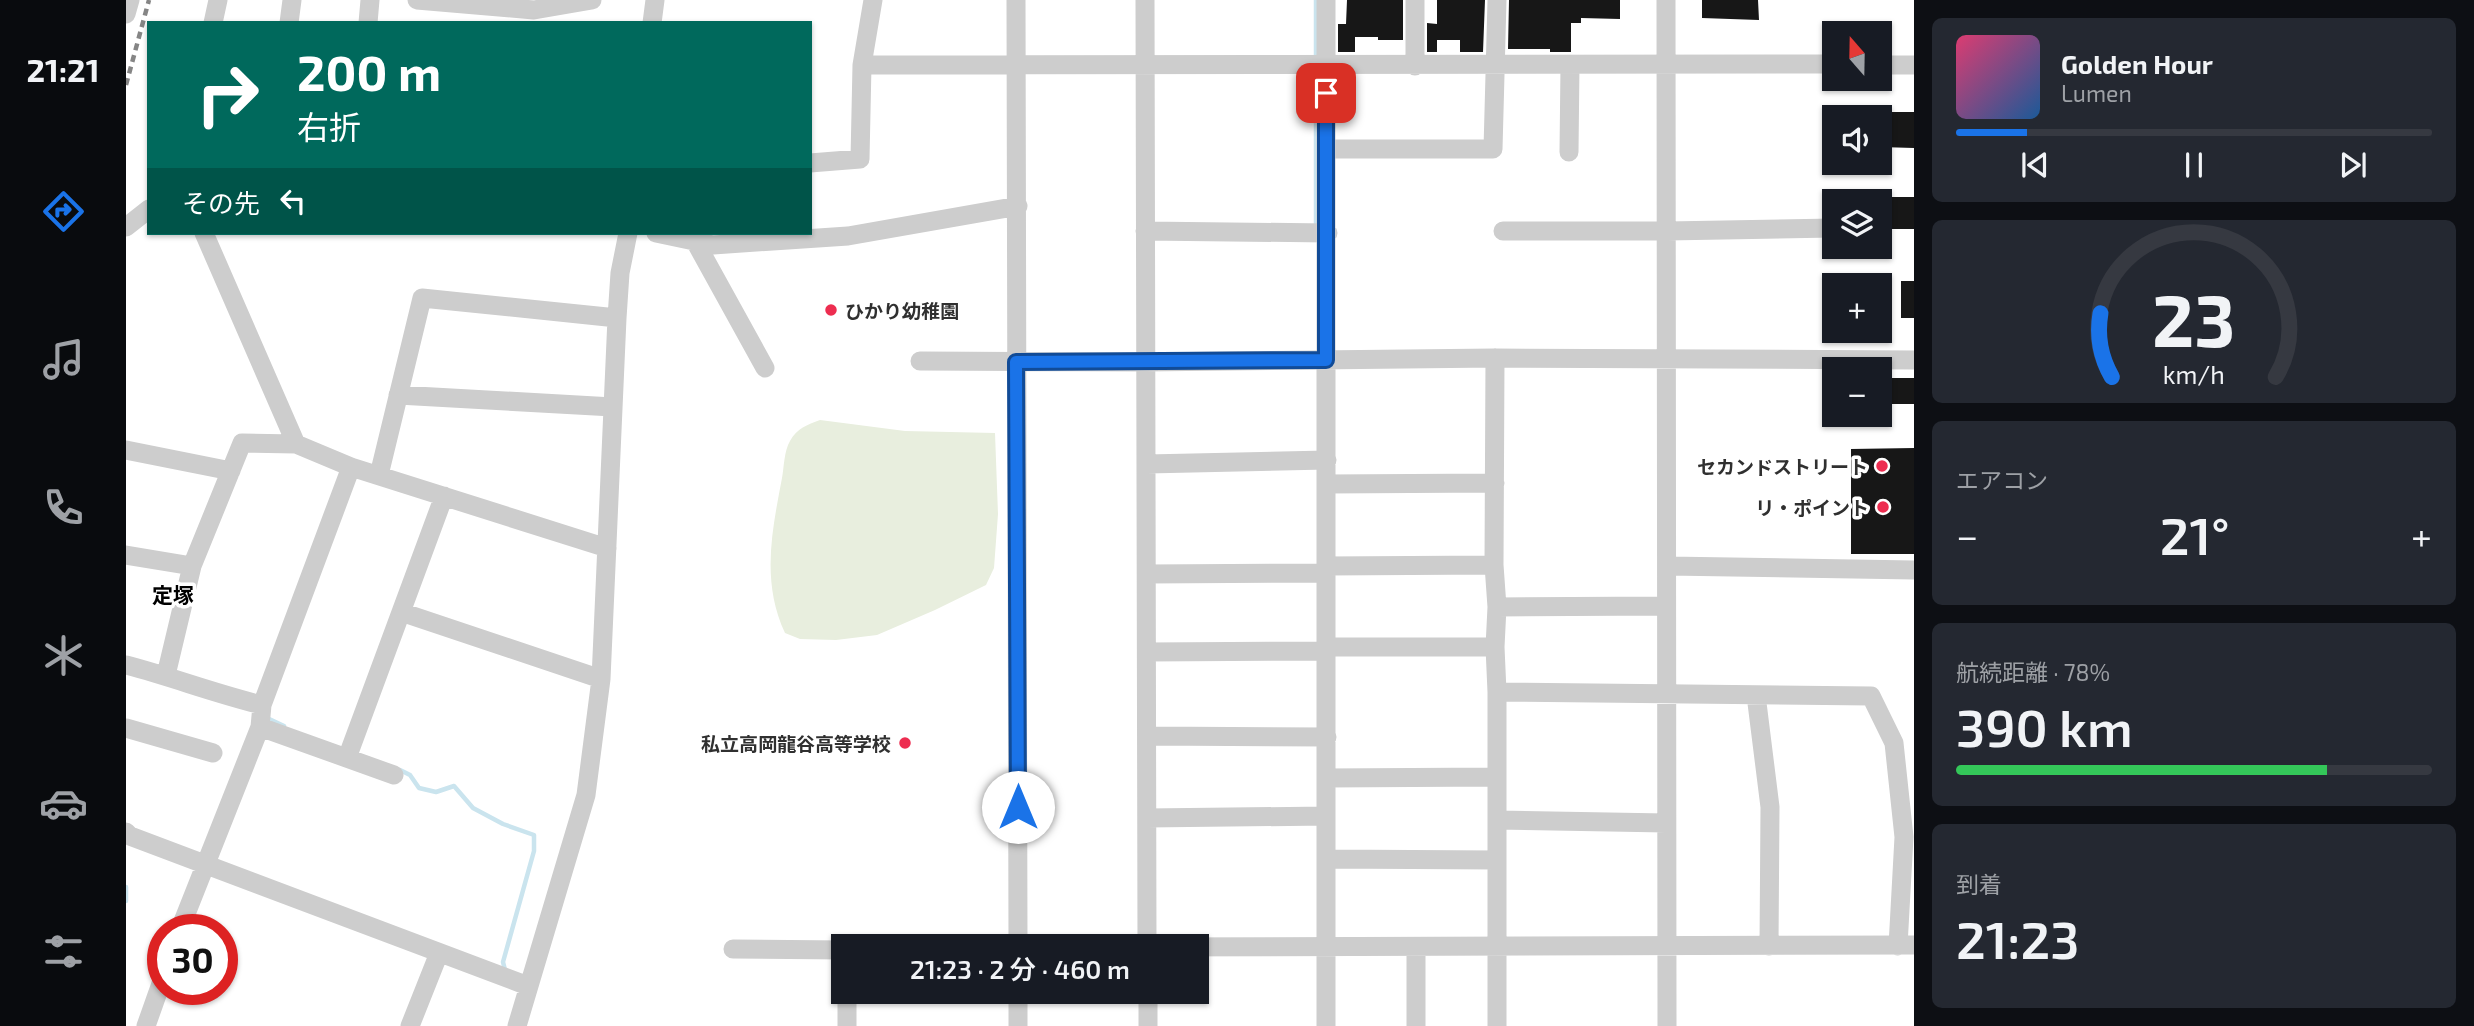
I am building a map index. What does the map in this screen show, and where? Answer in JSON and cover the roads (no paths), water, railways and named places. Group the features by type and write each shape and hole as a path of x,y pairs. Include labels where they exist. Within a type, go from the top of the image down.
{"street":[{"path":"126,15 130,0"},
{"path":"213,21 218,0"},
{"path":"289,21 292,0"},
{"path":"368,21 370,0"},
{"path":"417,0 534,10 592,0"},
{"path":"652,21 655,0"},
{"path":"812,163 860,159 862,65 873,0"},
{"path":"1016,0 1018,934"},
{"path":"1145,0 1147,934"},
{"path":"1326,0 1319,65 1326,149 1321,232 1320,360 1320,460 1327,484 1321,572 1320,737 1326,778 1326,1026"},
{"path":"1415,0 1415,66"},
{"path":"1326,149 1493,149 1497,0"},
{"path":"1666,0 1667,1026"},
{"path":"862,65 1822,64"},
{"path":"1569,152 1570,65"},
{"path":"1892,65 1914,65"},
{"path":"671,235 708,240 848,236 1018,206"},
{"path":"126,227 147,211"},
{"path":"1503,231 1822,228"},
{"path":"1145,230 1321,232"},
{"path":"205,235 296,444"},
{"path":"517,1026 586,795 601,679 617,318 620,273 628,235"},
{"path":"708,240 765,368"},
{"path":"379,475 422,298 617,318"},
{"path":"920,361 1145,362 1495,358 1914,360"},
{"path":"1495,358 1497,1026"},
{"path":"398,396 613,407"},
{"path":"166,675 192,566 242,443 296,444 351,467 607,548"},
{"path":"126,450 231,471"},
{"path":"1147,464 1320,460"},
{"path":"186,914 260,727 262,705 351,467"},
{"path":"1327,484 1496,483"},
{"path":"347,758 444,496"},
{"path":"126,555 192,566"},
{"path":"1147,574 1321,572 1494,565"},
{"path":"1668,566 1914,570"},
{"path":"1497,607 1666,606"},
{"path":"401,612 601,679"},
{"path":"1147,652 1495,647"},
{"path":"126,665 262,705"},
{"path":"1209,946 1906,946 1904,837 1894,743 1871,696 1497,692"},
{"path":"1756,695 1770,807 1769,946"},
{"path":"260,727 394,775"},
{"path":"126,728 213,753"},
{"path":"1147,736 1320,737"},
{"path":"1326,778 1497,777"},
{"path":"1147,818 1326,816"},
{"path":"1497,820 1666,823"},
{"path":"128,834 528,986"},
{"path":"1326,859 1497,860"},
{"path":"1416,947 1416,1026"},
{"path":"733,949 831,950"},
{"path":"410,1026 439,953"},
{"path":"847,1004 847,1026"},
{"path":"1018,1004 1018,1026"},
{"path":"1148,1004 1148,1026"},
{"path":"146,1026 153,1005"}],"waterway":[{"path":"1316,0 1316,59"},
{"path":"1316,71 1316,227"},
{"path":"267,718 284,726"},
{"path":"400,770 410,775 419,788 436,792 454,786 473,808 503,824 534,835 534,851 503,962 505,970"},
{"path":"126,887 126,901"}],"railway":[{"path":"126,85 149,0"}],"place":[{"name":"ひかり幼稚園","path":"831,310"},
{"name":"セカンドストリート","path":"1882,466"},
{"name":"リ・ポイント","path":"1883,507"},
{"name":"私立高岡龍谷高等学校","path":"905,743"}],"district":[{"name":"定塚","path":"173,594"}]}
